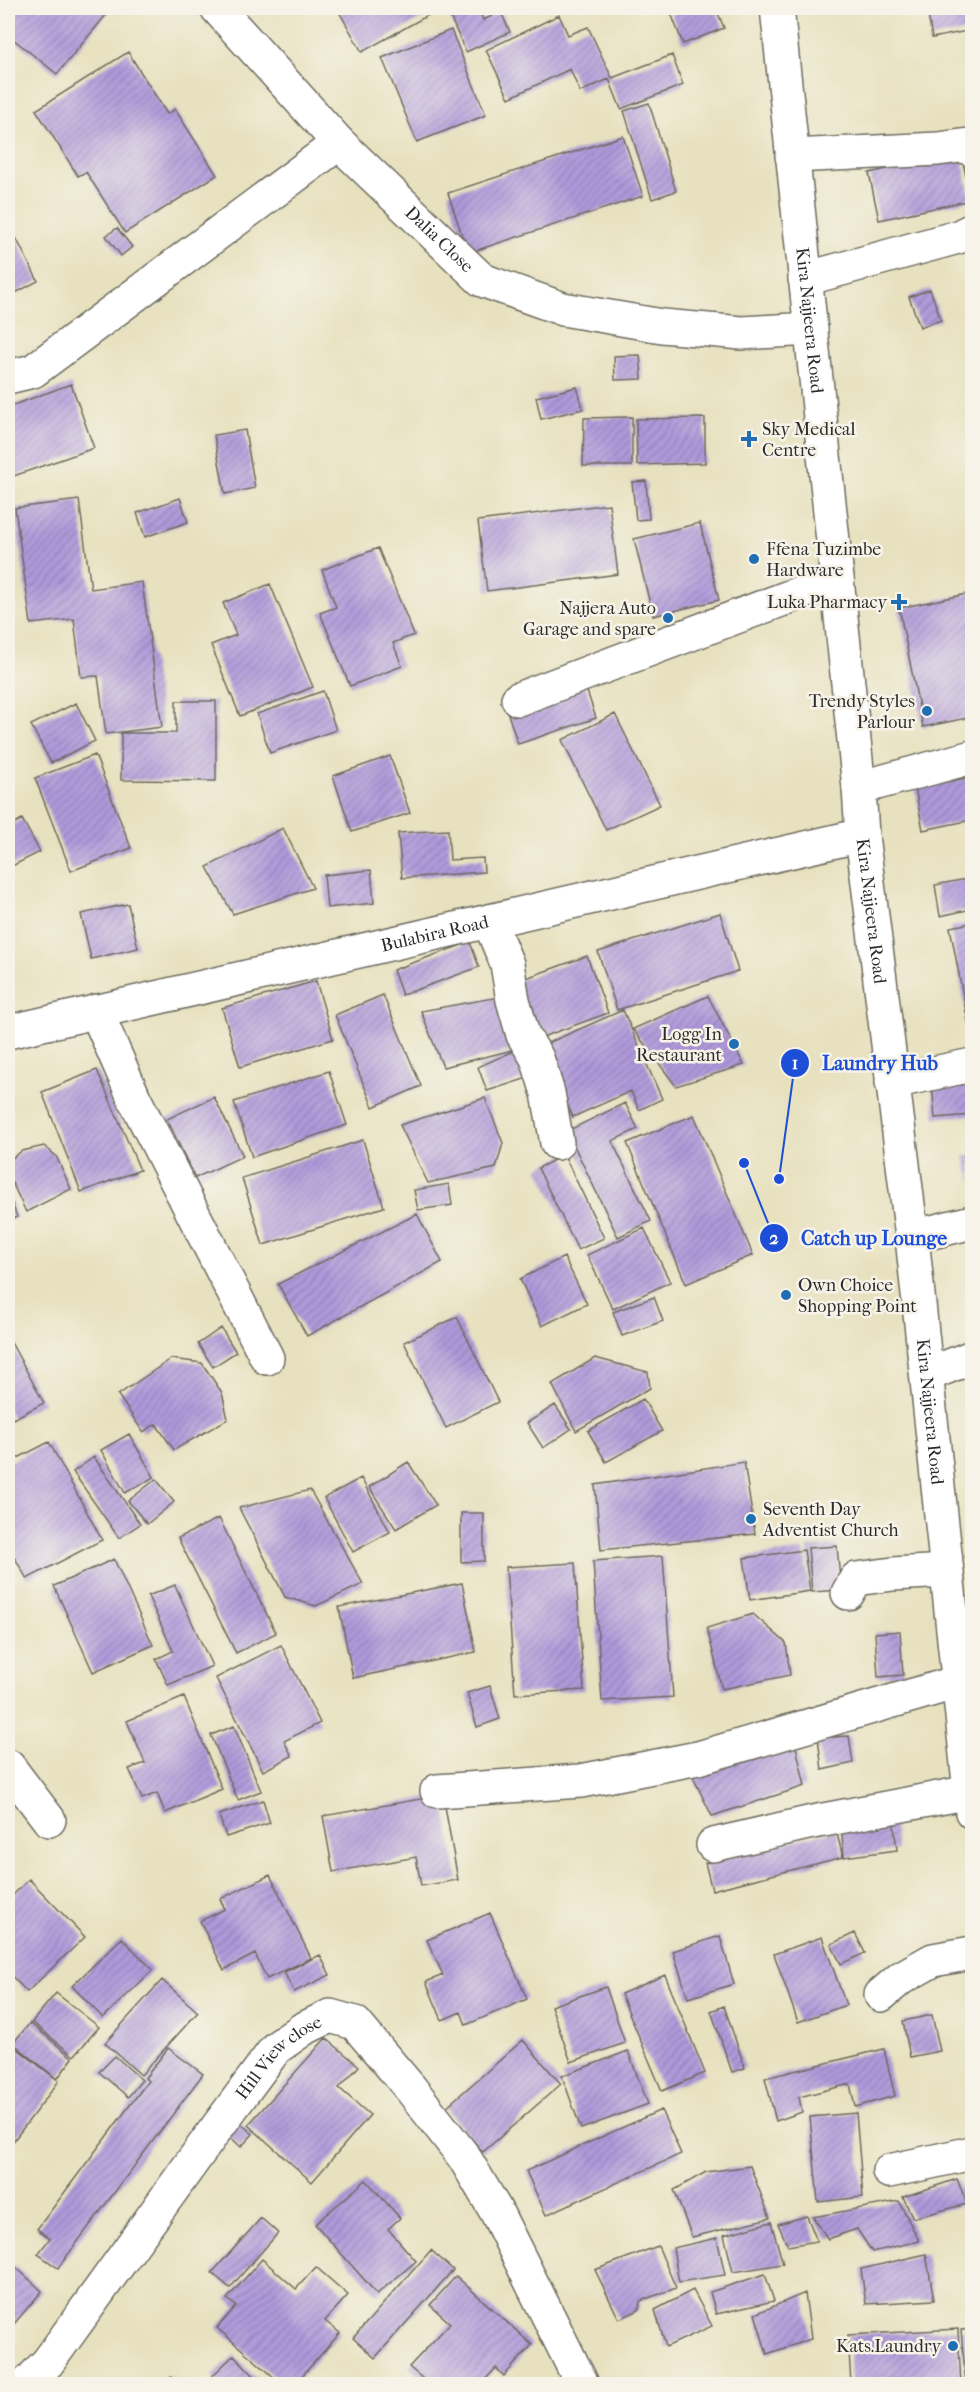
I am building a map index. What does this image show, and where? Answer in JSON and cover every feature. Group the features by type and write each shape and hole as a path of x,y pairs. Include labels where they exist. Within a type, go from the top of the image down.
{"street":[{"name":"Dalia Close","path":"218,8 339,142 482,280 563,309 662,326 742,333 811,329"},
{"name":"Kira Najjeera Road","path":"777,8 859,788 862,835 912,1237 971,1802"},
{"path":"8,377 33,371 339,142"},
{"path":"792,156 938,149 969,145 972,150"},
{"path":"805,279 958,237 972,230"},
{"path":"518,699 837,579"},
{"path":"859,788 972,757"},
{"name":"Bulabira Road","path":"8,1032 862,835"},
{"path":"489,921 507,964 513,1000 523,1035 537,1058 548,1093 557,1143"},
{"path":"96,1011 135,1100 267,1358"},
{"path":"892,1082 972,1065"},
{"path":"912,1237 972,1222"},
{"path":"927,1374 972,1357"},
{"path":"848,1593 855,1579 946,1570"},
{"path":"437,1791 581,1781 698,1758 958,1683"},
{"path":"8,1766 49,1820"},
{"path":"712,1845 808,1823 971,1802"},
{"path":"880,1995 902,1978 933,1960 972,1953"},
{"name":"Hill View close","path":"27,2385 48,2362 276,2048 303,2029 330,2016 355,2023 464,2157 496,2211 582,2385"},
{"path":"889,2171 972,2153"}],"building":[{"path":"8,8 112,8 57,74 8,35"},
{"path":"337,8 429,8 432,13 362,52"},
{"path":"446,8 478,8 483,20 501,12 510,32 466,52"},
{"path":"669,8 716,8 724,28 683,44"},
{"path":"972,8 972,30 932,38 927,9"},
{"path":"559,15 568,35 588,27 612,78 672,55 683,85 621,109 609,79 580,92 570,69 509,98 486,50"},
{"path":"451,30 486,115 417,142 382,58"},
{"path":"128,52 167,114 175,109 217,175 125,233 86,172 78,176 36,110"},
{"path":"649,103 676,191 652,199 624,111"},
{"path":"623,136 643,196 468,253 448,193"},
{"path":"961,153 971,200 879,220 869,173"},
{"path":"8,222 38,281 8,297"},
{"path":"117,228 132,247 121,256 106,236"},
{"path":"930,289 941,320 920,327 909,297"},
{"path":"640,355 642,379 615,380 614,356"},
{"path":"71,384 94,448 8,478 8,407"},
{"path":"577,387 583,409 541,419 536,397"},
{"path":"632,417 632,466 583,466 584,418"},
{"path":"705,418 705,463 637,465 636,419"},
{"path":"245,430 255,488 225,494 214,435"},
{"path":"646,481 649,519 636,520 632,482"},
{"path":"180,498 188,522 145,537 137,513"},
{"path":"79,500 91,589 142,582 162,727 106,734 98,676 81,677 74,619 31,624 15,508"},
{"path":"609,504 618,574 487,591 478,521"},
{"path":"700,523 719,600 653,616 634,539"},
{"path":"378,548 414,635 393,643 402,666 350,686 320,613 336,607 322,570"},
{"path":"270,584 313,687 240,716 211,645 236,635 223,603"},
{"path":"972,593 972,717 923,727 899,608"},
{"path":"585,685 596,718 518,744 507,711"},
{"path":"323,691 336,730 270,753 257,714"},
{"path":"176,701 216,701 216,781 121,780 121,733 176,733"},
{"path":"76,703 95,741 51,763 31,725"},
{"path":"615,714 660,805 606,830 562,740"},
{"path":"95,755 131,848 71,871 35,778"},
{"path":"390,756 410,813 352,832 333,776"},
{"path":"972,777 972,820 923,830 915,788"},
{"path":"22,819 40,852 12,866 8,858 8,827"},
{"path":"283,828 313,888 233,914 207,867"},
{"path":"448,830 450,860 483,858 484,872 402,878 398,833"},
{"path":"371,870 374,903 327,908 324,875"},
{"path":"972,878 972,909 940,916 935,885"},
{"path":"128,904 138,948 91,959 81,914"},
{"path":"720,913 738,971 617,1010 598,952"},
{"path":"972,923 972,1038 971,1038 950,927"},
{"path":"470,942 479,967 402,995 393,970"},
{"path":"587,956 608,1013 537,1039 515,982"},
{"path":"316,981 333,1039 240,1067 222,1008"},
{"path":"383,995 421,1086 373,1107 335,1015"},
{"path":"504,996 531,1077 487,1091 478,1067 521,1048 443,1067 421,1011"},
{"path":"708,996 744,1065 676,1086 633,1029"},
{"path":"623,1010 662,1099 639,1110 631,1091 573,1117 541,1046"},
{"path":"97,1070 140,1170 81,1192 42,1092"},
{"path":"329,1071 347,1125 252,1157 234,1102"},
{"path":"972,1082 972,1115 935,1118 932,1085"},
{"path":"214,1097 243,1156 195,1178 167,1119"},
{"path":"485,1098 503,1143 496,1168 428,1183 400,1125"},
{"path":"625,1103 638,1129 612,1141 651,1221 618,1237 567,1131"},
{"path":"694,1115 753,1255 686,1284 627,1143"},
{"path":"363,1140 384,1207 263,1245 242,1178"},
{"path":"44,1146 56,1156 71,1189 26,1212 8,1174 8,1161 22,1151"},
{"path":"972,1154 972,1183 964,1156"},
{"path":"564,1155 604,1238 578,1250 538,1168"},
{"path":"449,1184 452,1205 418,1210 414,1190"},
{"path":"8,1192 17,1217 8,1221"},
{"path":"417,1214 442,1262 307,1336 278,1284"},
{"path":"644,1228 670,1282 613,1309 587,1255"},
{"path":"564,1257 587,1304 542,1326 520,1279"},
{"path":"654,1297 663,1321 622,1336 613,1312"},
{"path":"457,1317 498,1402 446,1428 404,1342"},
{"path":"221,1328 236,1352 213,1367 198,1344"},
{"path":"8,1337 44,1403 13,1419 8,1409"},
{"path":"595,1358 648,1372 650,1388 576,1431 552,1384"},
{"path":"171,1359 202,1363 222,1393 228,1419 174,1450 156,1424 143,1432 118,1395"},
{"path":"643,1399 662,1431 606,1462 588,1431"},
{"path":"555,1405 571,1429 543,1448 527,1423"},
{"path":"129,1434 154,1477 125,1493 101,1450"},
{"path":"49,1442 102,1540 27,1579 15,1558 8,1562 8,1463"},
{"path":"94,1457 140,1524 119,1538 73,1472"},
{"path":"408,1462 436,1505 396,1529 369,1487"},
{"path":"744,1462 755,1534 601,1550 595,1485"},
{"path":"361,1478 390,1532 353,1552 324,1498"},
{"path":"156,1479 174,1502 147,1524 128,1501"},
{"path":"310,1490 363,1584 316,1606 285,1597 239,1508"},
{"path":"461,1513 484,1513 484,1561 461,1562"},
{"path":"219,1518 276,1633 236,1653 178,1538"},
{"path":"837,1546 841,1590 812,1592 808,1548"},
{"path":"804,1550 810,1591 750,1600 744,1558"},
{"path":"663,1556 673,1697 602,1701 593,1561"},
{"path":"114,1559 153,1645 93,1672 54,1586"},
{"path":"575,1563 584,1690 515,1694 506,1567"},
{"path":"462,1583 476,1652 353,1678 339,1607"},
{"path":"175,1585 212,1666 168,1685 156,1659 173,1651 148,1596"},
{"path":"753,1614 786,1643 790,1675 722,1689 707,1628"},
{"path":"900,1631 903,1675 878,1677 875,1633"},
{"path":"281,1645 320,1723 284,1741 292,1756 263,1771 216,1678"},
{"path":"490,1686 500,1719 477,1727 467,1693"},
{"path":"184,1697 222,1789 165,1813 157,1793 142,1799 129,1769 145,1763 127,1721"},
{"path":"234,1726 261,1791 238,1800 211,1735"},
{"path":"849,1736 853,1763 822,1770 818,1738"},
{"path":"794,1738 805,1786 712,1816 689,1769"},
{"path":"443,1795 458,1880 421,1886 416,1857 333,1872 323,1816"},
{"path":"263,1800 270,1823 226,1837 219,1815"},
{"path":"893,1818 897,1850 844,1857 841,1824"},
{"path":"836,1830 843,1857 712,1890 705,1863"},
{"path":"270,1875 311,1958 267,1979 255,1954 224,1970 200,1921 225,1909 220,1899"},
{"path":"29,1879 85,1937 27,1992 8,1972 8,1900"},
{"path":"490,1913 527,1999 466,2025 461,2012 442,2020 426,1982 443,1975 427,1940"},
{"path":"855,1933 865,1953 841,1964 831,1944"},
{"path":"720,1936 734,1984 688,1998 673,1951"},
{"path":"822,1937 846,2005 798,2022 774,1954"},
{"path":"122,1938 153,1970 103,2018 72,1986"},
{"path":"320,1955 330,1975 294,1992 284,1972"},
{"path":"665,1975 705,2073 662,2091 621,1994"},
{"path":"162,1980 198,2012 141,2075 105,2043"},
{"path":"606,1987 625,2043 571,2062 551,2006"},
{"path":"56,1993 99,2027 74,2056 32,2022"},
{"path":"724,2006 745,2068 732,2072 711,2011"},
{"path":"932,2015 940,2051 910,2057 903,2021"},
{"path":"30,2023 73,2058 57,2079 13,2043"},
{"path":"326,2038 359,2066 339,2088 370,2115 312,2182 248,2125"},
{"path":"523,2040 561,2084 483,2152 445,2108"},
{"path":"10,2043 59,2081 8,2148 8,2046"},
{"path":"168,2048 203,2074 58,2268 38,2254 50,2238 37,2229 148,2081 145,2078"},
{"path":"884,2049 895,2096 855,2107 850,2084 799,2097 802,2112 776,2121 765,2078"},
{"path":"628,2051 648,2104 581,2129 562,2076"},
{"path":"115,2056 142,2080 128,2097 99,2072"},
{"path":"661,2110 681,2154 546,2215 526,2171"},
{"path":"856,2113 863,2197 818,2202 810,2117"},
{"path":"239,2122 253,2134 241,2147 228,2135"},
{"path":"750,2166 770,2218 692,2237 674,2190 706,2172"},
{"path":"957,2179 967,2204 913,2218 903,2197"},
{"path":"366,2180 400,2218 388,2229 416,2261 377,2294 315,2224"},
{"path":"899,2201 919,2241 872,2252 857,2229 828,2239 813,2217"},
{"path":"807,2216 817,2241 788,2246 778,2224"},
{"path":"261,2218 278,2233 230,2288 212,2273"},
{"path":"771,2222 783,2264 733,2272 724,2235"},
{"path":"717,2238 725,2275 679,2282 673,2248"},
{"path":"658,2246 676,2288 640,2301 639,2310 619,2319 595,2270"},
{"path":"431,2250 453,2270 375,2358 353,2338"},
{"path":"926,2254 934,2300 866,2304 861,2269"},
{"path":"262,2259 296,2289 316,2267 348,2295 325,2321 340,2333 295,2384 282,2384 217,2328 236,2306 227,2299"},
{"path":"8,2260 42,2291 8,2331"},
{"path":"765,2274 774,2301 716,2314 710,2292"},
{"path":"456,2276 532,2345 504,2376 496,2368 481,2384 429,2384 409,2367 450,2323 430,2305"},
{"path":"693,2290 712,2326 666,2347 655,2310"},
{"path":"805,2293 811,2339 767,2354 755,2314"},
{"path":"958,2329 961,2384 851,2384 848,2335"},
{"path":"972,2329 972,2384 966,2384 961,2330"},
{"path":"234,2355 262,2384 220,2384 212,2376"},
{"path":"171,2377 179,2384 164,2384"}],"place":[{"name":"Sky Medical Centre","path":"749,439"},
{"name":"Ffena Tuzimbe Hardware","path":"754,559"},
{"name":"Luka Pharmacy","path":"899,602"},
{"name":"Najjera Auto Garage and spare","path":"668,618"},
{"name":"Trendy Styles Parlour","path":"927,711"},
{"name":"Logg In Restaurant","path":"734,1044"},
{"name":"Catch up Lounge","path":"744,1163"},
{"name":"Laundry Hub","path":"779,1179"},
{"name":"Own Choice Shopping Point","path":"786,1295"},
{"name":"Seventh Day Adventist Church","path":"751,1519"},
{"name":"Kats.Laundry","path":"953,2346"}]}
